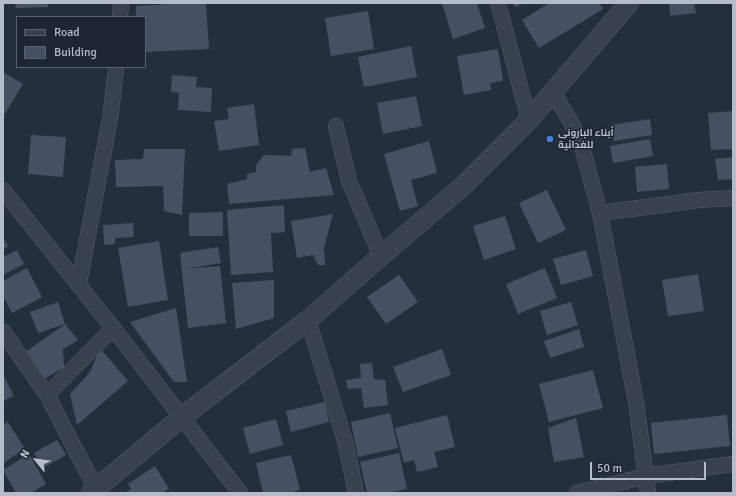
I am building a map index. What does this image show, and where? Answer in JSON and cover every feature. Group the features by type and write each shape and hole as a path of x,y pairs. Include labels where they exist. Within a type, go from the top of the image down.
{"street":[{"path":"120,16 121,3"},
{"path":"498,3 528,120"},
{"path":"3,331 47,395 93,491 182,417 308,320 464,185 528,120 629,3"},
{"path":"79,283 111,113 116,68"},
{"path":"553,92 582,147 600,213 636,402 648,493"},
{"path":"336,126 349,181 381,256"},
{"path":"3,190 79,283 182,417 221,471 240,493"},
{"path":"600,213 699,200 733,198"},
{"path":"308,320 345,441 356,493"},
{"path":"47,395 114,328"},
{"path":"577,493 646,476 733,464"},
{"path":"221,471 224,493"}],"building":[{"path":"15,3 48,3 48,7 16,8"},
{"path":"206,3 209,49 146,52 146,16 136,16 136,6"},
{"path":"442,3 477,3 485,28 453,39"},
{"path":"513,3 525,3 515,7"},
{"path":"549,3 599,3 603,9 539,48 522,20"},
{"path":"669,3 694,3 696,13 670,16"},
{"path":"368,11 374,49 331,56 325,18"},
{"path":"411,46 417,77 364,87 358,57"},
{"path":"498,49 503,81 490,83 491,90 464,95 457,56"},
{"path":"3,72 23,84 3,117"},
{"path":"172,75 197,77 196,87 212,88 211,112 178,110 179,93 171,92"},
{"path":"416,96 422,126 383,134 377,103"},
{"path":"254,104 259,145 219,151 214,121 229,119 227,108"},
{"path":"733,111 733,149 711,150 708,113"},
{"path":"650,119 652,135 614,141 611,125"},
{"path":"31,135 66,137 63,177 28,174"},
{"path":"650,139 653,156 613,163 610,146"},
{"path":"429,141 437,173 411,180 418,206 400,211 384,154"},
{"path":"305,148 310,172 326,168 334,195 229,204 227,184 247,179 247,174 256,172 256,165 264,155 291,156 292,149"},
{"path":"144,149 185,149 182,215 164,211 163,186 116,187 115,160 143,159"},
{"path":"733,157 733,179 718,180 715,159"},
{"path":"667,164 669,189 637,192 635,167"},
{"path":"547,190 566,230 538,243 519,203"},
{"path":"284,205 285,232 271,233 273,272 231,275 227,210"},
{"path":"223,212 223,236 189,236 189,213"},
{"path":"333,214 324,248 325,265 318,265 313,255 297,258 291,221"},
{"path":"505,216 516,249 484,260 473,226"},
{"path":"133,223 134,237 115,238 115,244 104,245 103,225"},
{"path":"3,238 8,246 3,249"},
{"path":"159,241 168,300 128,307 118,248"},
{"path":"218,247 221,263 185,269 220,266 226,323 188,328 180,253"},
{"path":"17,250 24,264 3,275 3,257"},
{"path":"586,250 593,276 561,285 553,259"},
{"path":"27,268 42,297 12,313 3,296 3,281"},
{"path":"545,268 557,298 518,314 506,284"},
{"path":"698,274 704,311 668,316 662,280"},
{"path":"399,275 418,302 386,324 367,297"},
{"path":"274,280 274,318 236,329 232,283"},
{"path":"58,302 65,324 38,333 30,312"},
{"path":"571,302 578,325 547,335 540,311"},
{"path":"176,308 187,382 174,382 130,322"},
{"path":"65,324 78,340 63,349 64,367 44,379 27,351"},
{"path":"579,329 584,347 550,358 544,341"},
{"path":"100,348 128,381 77,425 70,394 90,372"},
{"path":"442,349 451,375 403,392 393,367"},
{"path":"372,363 374,379 385,380 388,405 364,408 361,388 348,389 346,380 361,378 360,364"},
{"path":"593,370 603,408 549,422 539,384"},
{"path":"3,374 14,396 3,401"},
{"path":"325,402 329,422 291,432 286,411"},
{"path":"390,413 398,448 358,457 351,422"},
{"path":"447,415 455,447 434,452 438,467 417,472 414,460 404,463 395,428"},
{"path":"727,415 730,446 654,454 651,423"},
{"path":"576,418 584,457 554,462 548,428"},
{"path":"276,419 283,445 250,454 243,428"},
{"path":"8,422 25,449 3,463 3,425"},
{"path":"57,440 66,455 43,468 34,453"},
{"path":"399,453 407,489 388,493 367,493 360,462"},
{"path":"29,454 46,484 31,493 16,493 3,470"},
{"path":"291,455 300,490 288,493 263,493 256,463"},
{"path":"155,466 169,489 162,493 124,493 131,489 128,484"}],"place":[{"name":"أبناء البارونى للغدائية","path":"550,139"}]}
